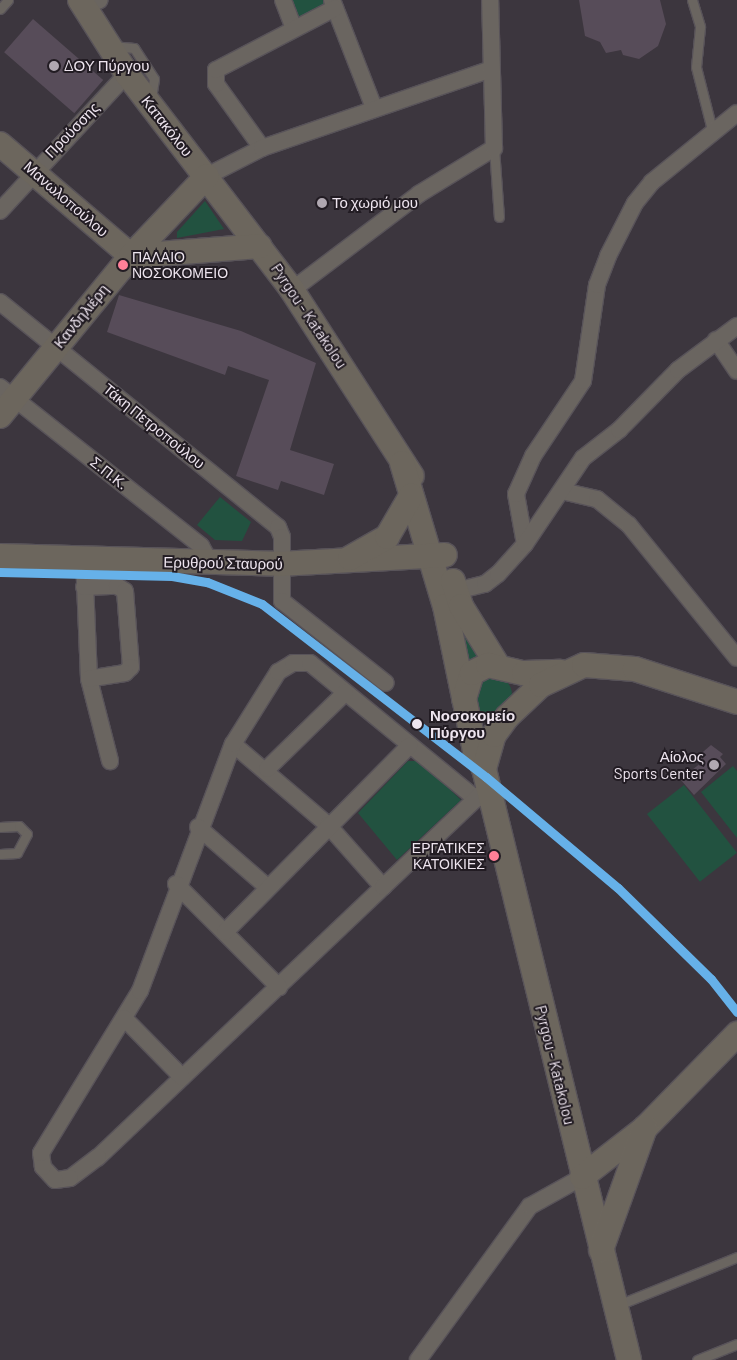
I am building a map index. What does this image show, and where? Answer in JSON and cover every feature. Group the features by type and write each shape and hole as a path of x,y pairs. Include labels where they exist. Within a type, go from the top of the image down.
{"main road":[{"name":"Κατακόλου","path":"88,2 109,46 127,74 207,176"},
{"name":"Μανωλοπούλου","path":"0,144 131,256"},
{"name":"Pyrgou - Katakolou","path":"207,176 292,290 348,390 402,463 427,502 482,785 629,1360"},
{"name":"Κανδηλιέρη","path":"5,400 56,346 131,256 207,176"},
{"path":"131,256 260,246"},
{"name":"Pyrgou - Katakolou","path":"402,463 411,496 456,591 502,667 518,684 510,713 494,735 482,785"},
{"path":"337,563 366,552 387,537 411,496"},
{"name":"Ερυθρού Σταυρού","path":"0,556 211,564 279,564 337,563 439,556"},
{"path":"510,713 562,672 584,665 618,666 737,702"},
{"name":"Pyrgou - Katakolou","path":"464,699 472,673 502,667"},
{"path":"502,667 562,672"},
{"name":"Pyrgou - Katakolou","path":"464,699 481,719 510,713"},
{"path":"582,1177 645,1128 737,1034"},
{"path":"601,1250 645,1128"}],"street":[{"path":"284,0 294,28"},
{"path":"292,290 419,194 494,148 490,0"},
{"path":"262,148 214,75 221,66 294,28 334,4 374,108"},
{"path":"207,176 262,148 491,69"},
{"name":"Προύσσης","path":"0,211 33,171 127,74"},
{"path":"525,544 516,494 533,456 583,381 597,285 608,256 634,203 712,130 737,113"},
{"name":"Τάκη Πετροπούλου","path":"0,302 278,526 282,537 279,564 279,593 287,608 386,683"},
{"path":"456,591 485,584 525,544 583,458 716,340 737,326"},
{"path":"716,340 737,370"},
{"name":"Σ.Π.Κ.","path":"5,400 201,546 211,564"},
{"path":"562,491 597,499 629,525 737,658"},
{"path":"84,559 88,679 110,761"},
{"path":"84,587 117,586 125,591 131,667 125,673 88,679"},
{"path":"293,663 310,663 344,693 409,746 482,785 383,887 98,1157 65,1180 50,1176 41,1153 124,1018 152,961 176,884 198,827 234,744 268,683 293,663"},
{"path":"267,768 344,693"},
{"path":"234,744 267,768 328,825 383,887"},
{"path":"225,932 266,886 409,746"},
{"path":"198,827 266,886"},
{"path":"176,884 279,986"},
{"path":"124,1018 182,1077"},
{"path":"418,1360 530,1206 582,1177"}],"lane":[{"path":"0,10 8,0"},
{"path":"692,0 700,28 698,76 712,130"},
{"path":"109,46 134,48 154,79 151,104"},
{"path":"494,148 499,217"},
{"path":"0,827 19,826 27,834 17,853 0,854"},
{"path":"615,1306 737,1257"},
{"path":"697,1360 737,1344"}],"green space":[{"path":"288,0 325,0 327,6 296,21"},
{"path":"205,201 224,229 177,238 177,232"},
{"path":"220,497 251,522 242,541 215,540 197,525"},
{"path":"460,618 486,659 465,670"},
{"path":"496,675 503,678 509,684 512,695 511,703 503,712 496,715 488,715 481,712 473,703 472,691 475,684 484,676"},
{"path":"408,761 420,761 461,800 397,860 358,813"},
{"path":"733,766 737,771 737,838 701,792"},
{"path":"684,785 737,853 700,882 647,814"}],"building":[{"path":"579,0 660,0 666,24 658,46 639,59 623,55 621,50 606,53 600,42 585,36"},
{"name":"ΔΟΥ Πύργου","path":"33,19 103,80 74,113 4,52"},
{"path":"119,295 241,331 316,363 290,450 334,464 324,495 281,481 278,490 236,476 269,380 228,366 225,375 107,332"},
{"path":"711,745 723,754 720,757 726,764 694,795 680,779 701,763 697,757"}],"transit line":[{"path":"0,572 172,576 207,582 262,604 486,777 618,888 711,979 737,1012"}],"place":[{"name":"ΔΟΥ Πύργου","path":"54,66"},
{"name":"Το χωριό μου","path":"322,203"},
{"name":"ΠΑΛΑΙΟ ΝΟΣΟΚΟΜΕΙΟ","path":"123,265"},
{"name":"Νοσοκομείο Πύργου","path":"417,724"},
{"name":"Αίολος Sports Center","path":"714,765"},
{"name":"ΕΡΓΑΤΙΚΕΣ ΚΑΤΟΙΚΙΕΣ","path":"494,856"}]}
